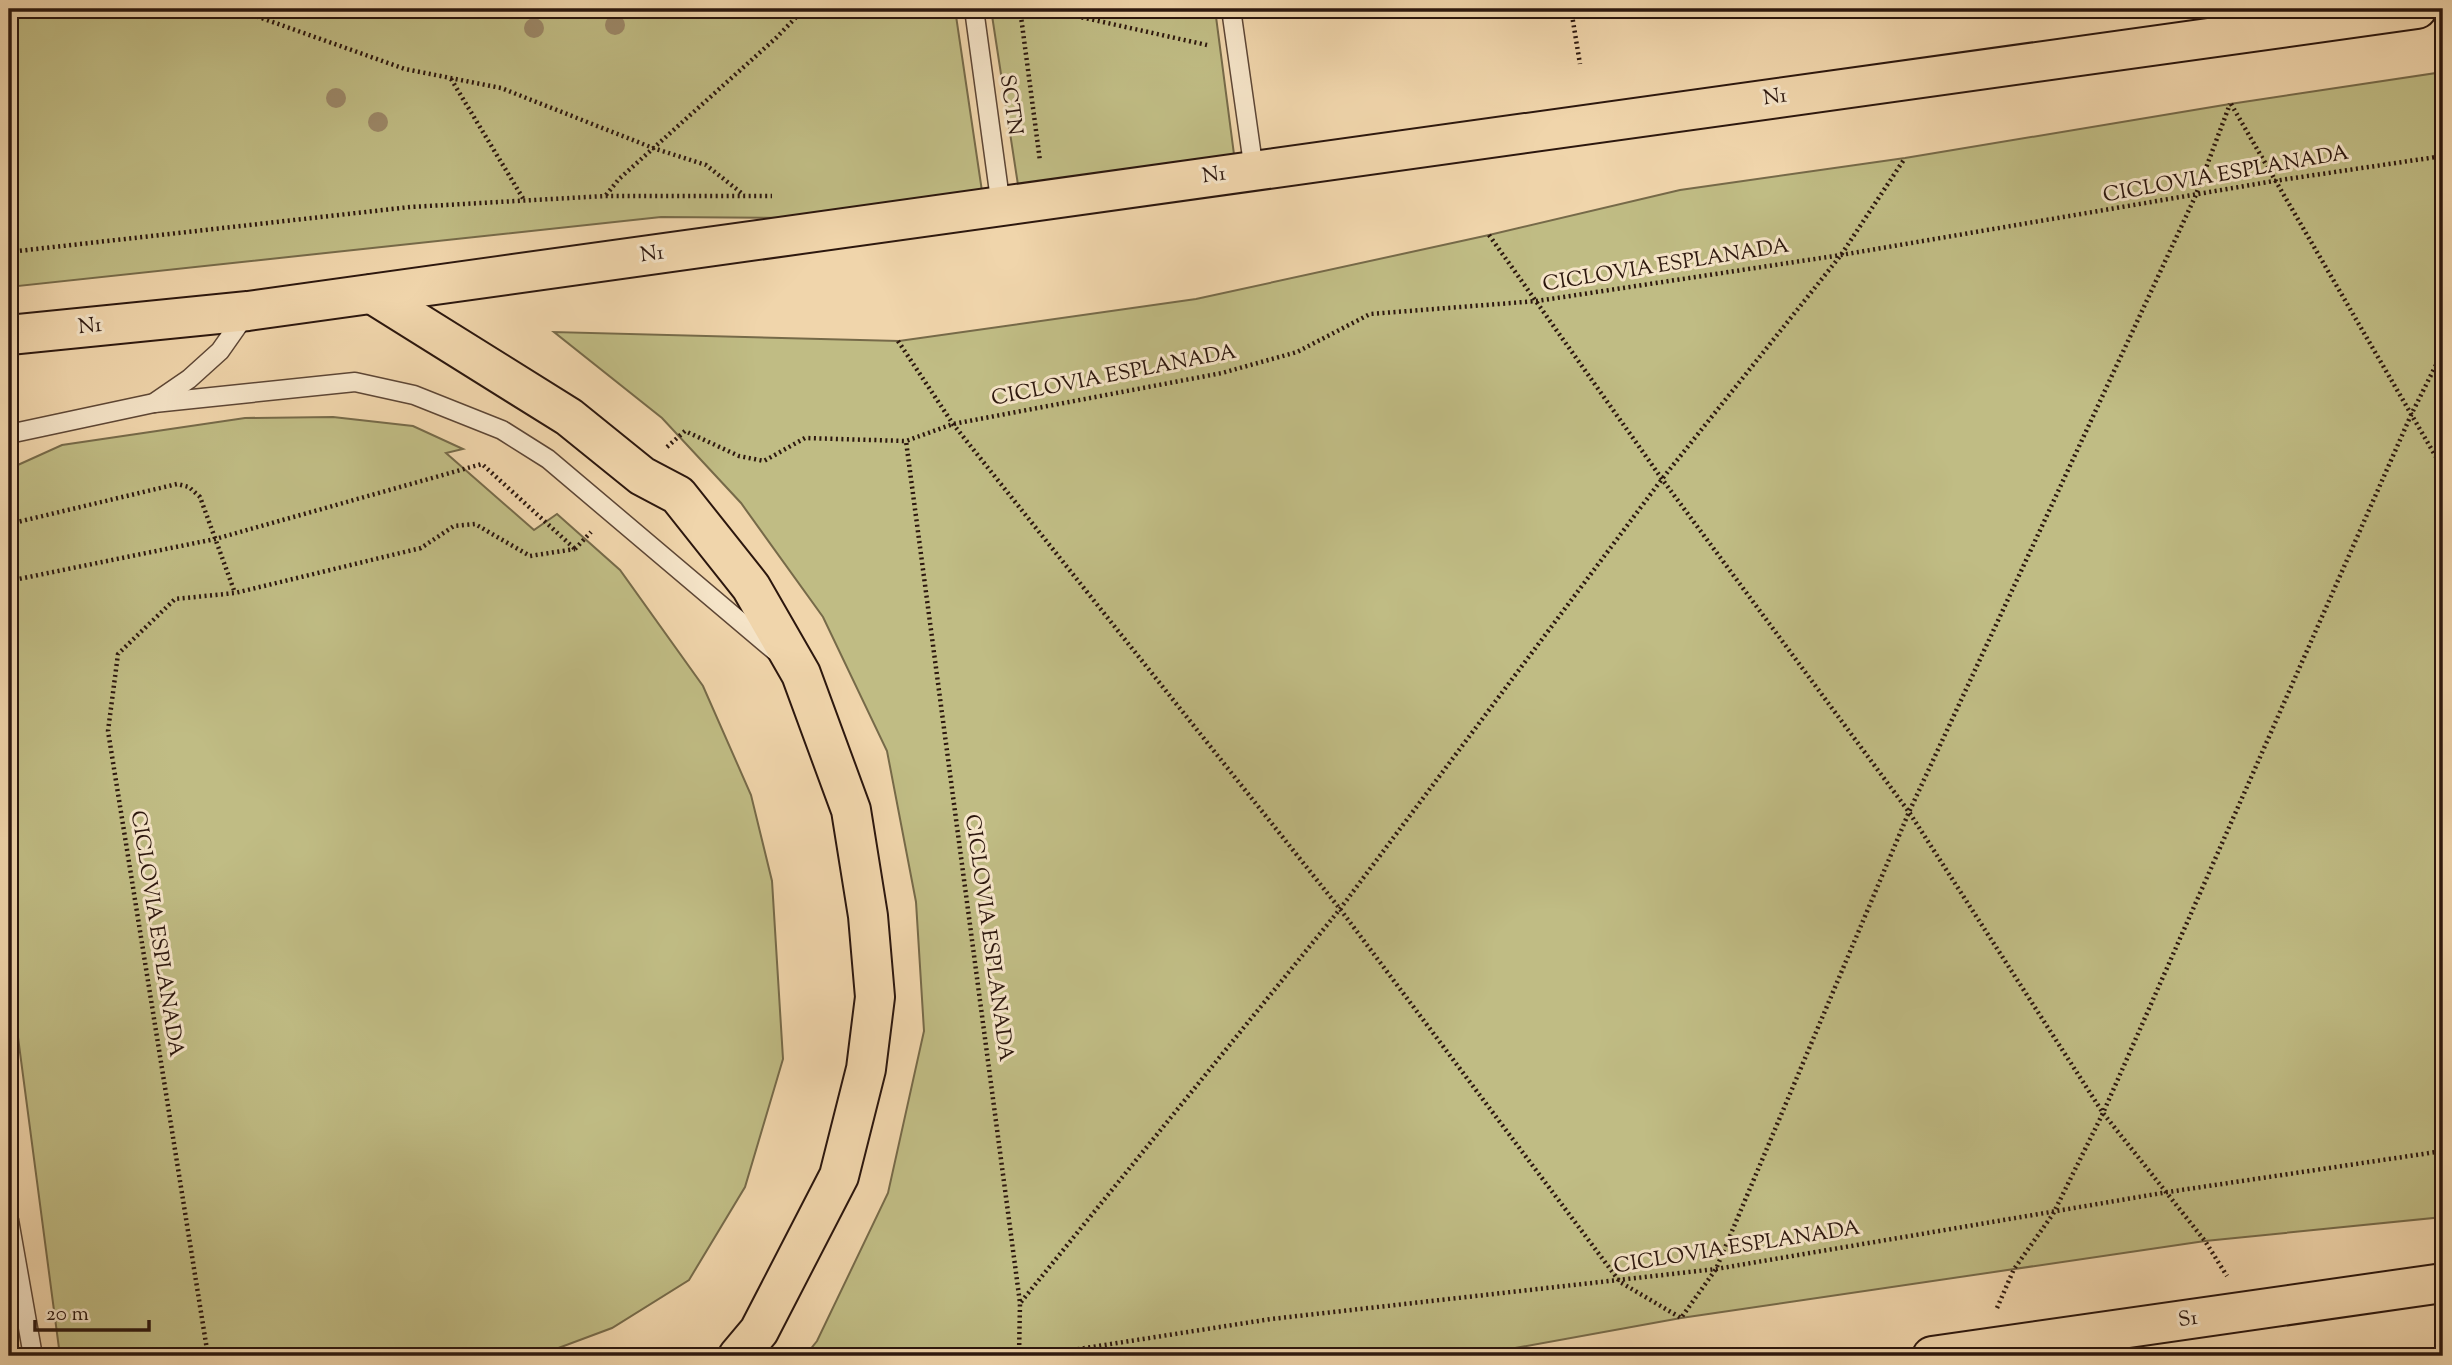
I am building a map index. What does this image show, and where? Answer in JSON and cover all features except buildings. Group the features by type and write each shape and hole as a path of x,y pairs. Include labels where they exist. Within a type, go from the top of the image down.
{"highway":[{"name":"N1","path":"9,335 248,311 2417,9"},
{"path":"372,294 569,417 642,476 678,495 751,587 802,674 851,810 868,916 875,997 866,1069 839,1176 748,1343"},
{"name":"S1","path":"1932,1356 2443,1283"}],"lane":[{"name":"SCTN","path":"974,9 999,192 996,207"},
{"path":"1231,9 1254,171"},
{"path":"154,402 189,379 220,351 248,311"},
{"path":"9,434 154,402 355,382 414,395 502,430 548,459 802,674"},
{"path":"9,1220 33,1356"},
{"path":"717,1356 748,1343"}],"path":[{"path":"236,9 405,69 502,88 653,148 706,165 744,196"},
{"path":"605,196 653,148 776,38 804,9"},
{"path":"1020,9 1042,172"},
{"path":"1044,9 1220,48"},
{"path":"1572,9 1580,64"},
{"path":"451,78 524,200"},
{"path":"898,341 953,424 1339,909 1620,1282 1681,1318 1716,1269 1909,812 2195,197 2230,104 2443,469"},
{"name":"CICLOVIA ESPLANADA","path":"672,441 685,431 740,456 764,461 805,438 906,441 953,424 1222,373 1297,352 1370,314 1536,301 1841,255 2195,197 2274,181 2443,156"},
{"path":"1020,1303 1339,909 1662,479 1841,255 1905,158"},
{"path":"9,252 410,207 605,196 784,196"},
{"path":"1489,235 1662,479 1909,812 2103,1113 2205,1241 2248,1311"},
{"path":"1978,1351 2014,1269 2053,1214 2103,1113 2411,415 2443,351"},
{"name":"CICLOVIA ESPLANADA","path":"906,441 1020,1303 1019,1356"},
{"name":"CICLOVIA ESPLANADA","path":"208,1356 108,731 118,654 175,599 235,593 421,548 454,526 475,524 530,556 575,549 482,464 215,539"},
{"path":"9,524 177,484 189,487 200,497 235,593"},
{"path":"9,580 215,539"},
{"name":"CICLOVIA ESPLANADA","path":"1034,1356 1270,1319 1620,1282 1716,1269 2053,1214 2168,1192 2443,1151"}],"shaded area":[{"path":"9,9 955,9 983,198 963,219 661,217 9,287"},
{"path":"991,9 1215,9 1235,162 1022,211"},
{"path":"2443,72 2443,1217 2205,1241 1681,1318 1471,1356 805,1356 817,1341 888,1193 924,1031 916,902 887,751 823,617 741,503 662,418 554,332 899,341 1196,299 1680,190 1905,158"},
{"path":"333,417 413,426 463,449 446,453 534,530 557,514 620,570 703,686 751,795 772,881 783,1059 745,1187 689,1280 612,1328 537,1356 60,1356 9,969 9,469 62,445 245,418"}]}
